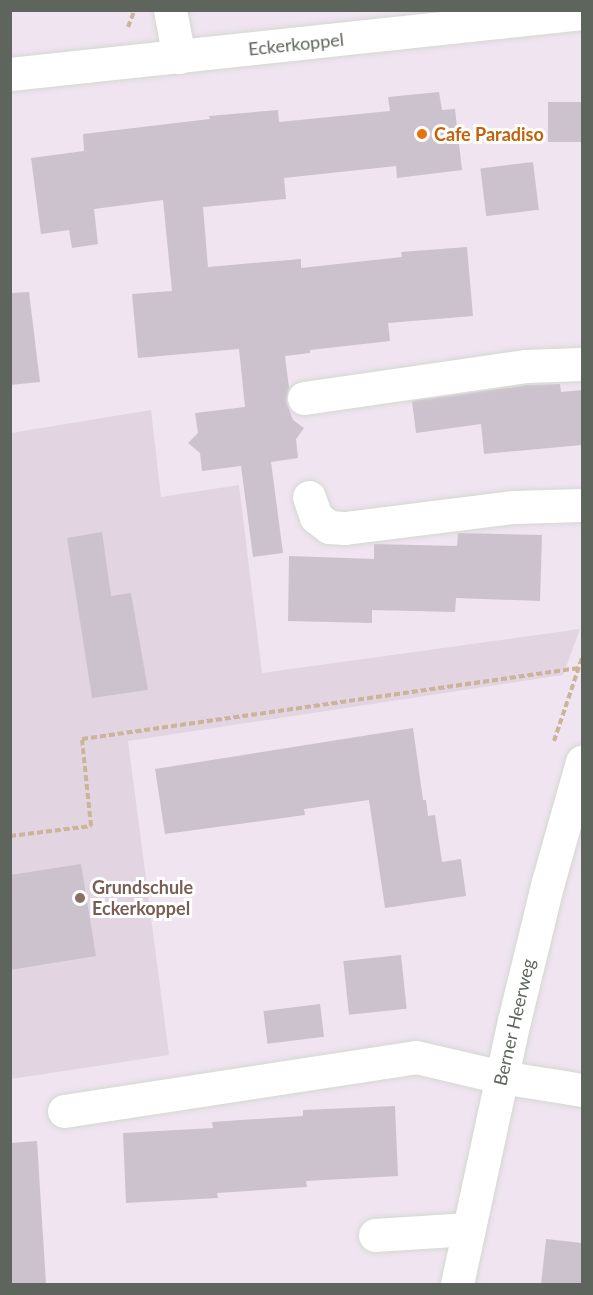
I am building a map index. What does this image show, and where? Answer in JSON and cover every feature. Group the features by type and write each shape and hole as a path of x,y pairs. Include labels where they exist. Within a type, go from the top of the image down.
{"street":[{"path":"170,10 179,57"},
{"name":"Eckerkoppel","path":"10,74 582,13"},
{"path":"304,398 525,366 582,364"},
{"path":"309,497 316,517 329,527 345,528 514,507 582,505"},
{"name":"Berner Heerweg","path":"457,1284 503,1067 548,882 577,802 582,764"},
{"path":"64,1111 416,1057 503,1067 582,1069"},
{"path":"503,1067 582,1090"},
{"path":"375,1234 468,1229"}],"path":[{"path":"127,29 135,10"},
{"path":"10,836 91,826 82,739 579,668"}],"shaded area":[{"name":"Grundschule Eckerkoppel","path":"151,410 161,497 239,485 262,673 580,629 563,675 128,741 169,1055 11,1079 11,433"}],"building":[{"path":"439,92 442,110 455,109 462,170 397,178 396,166 284,178 286,199 203,207 208,267 301,259 301,268 402,257 401,252 467,247 473,316 388,323 390,341 310,350 310,353 285,356 289,388 286,401 293,420 304,428 296,439 298,458 271,462 283,553 253,557 241,466 202,471 200,453 188,443 198,433 195,413 245,407 239,349 138,358 132,294 172,291 163,200 94,209 98,244 72,248 69,230 41,234 31,158 84,151 83,134 210,119 209,116 278,110 279,122 390,111 388,97"},
{"path":"548,102 582,102 582,142 548,142"},
{"path":"533,162 539,210 486,216 480,168"},
{"path":"29,292 40,382 10,385 10,293"},
{"path":"560,384 561,392 582,390 582,445 484,454 481,424 416,433 412,401 527,385"},
{"path":"102,532 111,596 131,593 148,690 92,698 67,538"},
{"path":"458,533 542,535 540,601 456,598 455,612 372,610 372,623 288,621 289,556 374,559 374,544 457,546"},
{"path":"413,728 423,800 426,800 428,816 435,815 442,862 461,859 466,896 385,908 369,800 304,809 305,815 165,834 155,769"},
{"path":"81,864 96,956 10,970 10,875"},
{"path":"401,955 407,1009 349,1015 343,961"},
{"path":"320,1004 324,1037 267,1044 263,1011"},
{"path":"395,1106 398,1176 306,1181 307,1187 217,1193 218,1198 126,1203 123,1133 213,1128 212,1122 303,1116 303,1110"},
{"path":"37,1141 46,1284 10,1284 10,1143"},
{"path":"546,1239 582,1243 582,1284 541,1284"}],"place":[{"name":"Cafe Paradiso","path":"422,134"},
{"name":"Grundschule Eckerkoppel","path":"80,898"}]}
